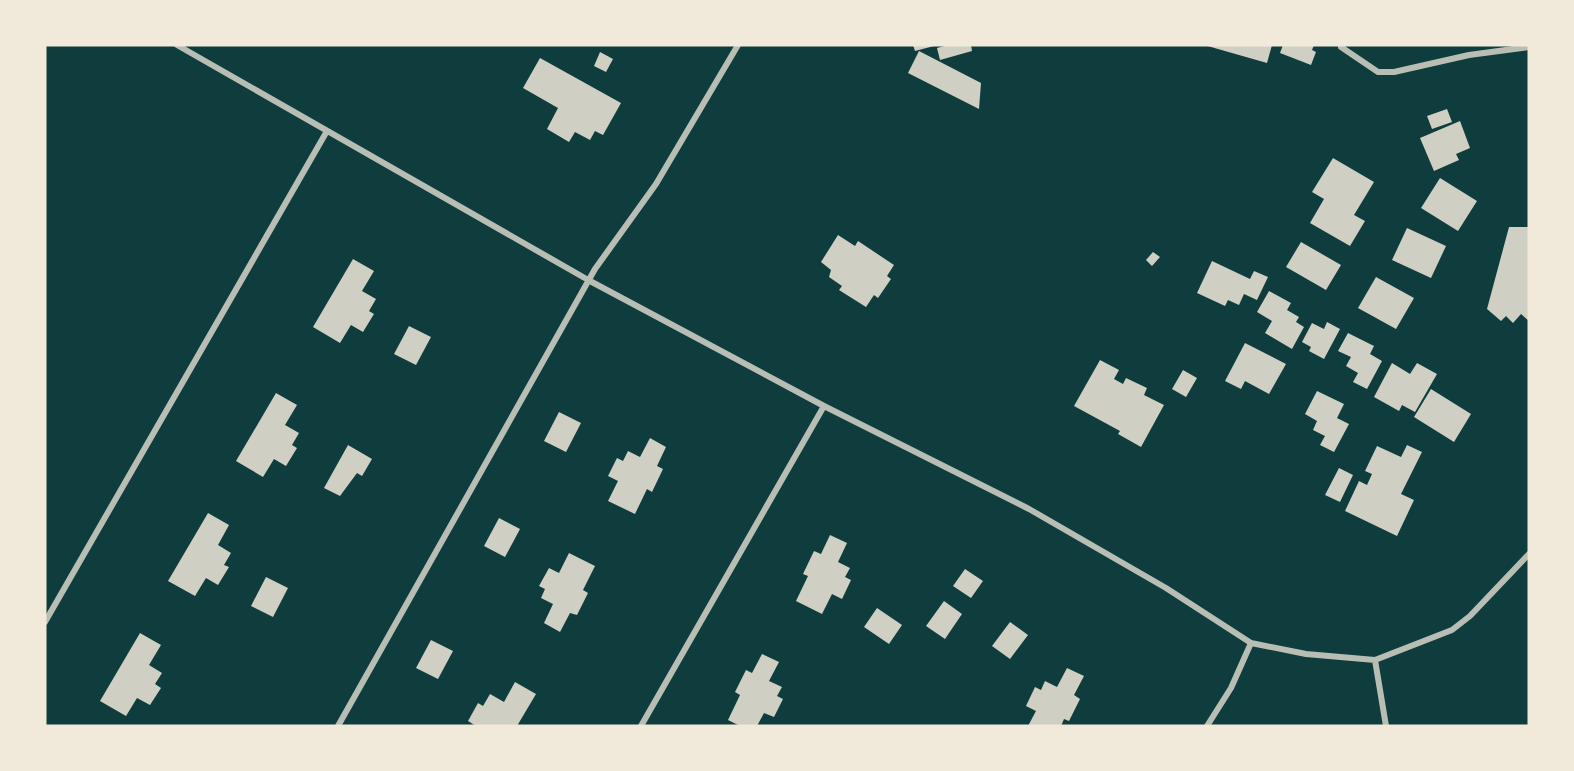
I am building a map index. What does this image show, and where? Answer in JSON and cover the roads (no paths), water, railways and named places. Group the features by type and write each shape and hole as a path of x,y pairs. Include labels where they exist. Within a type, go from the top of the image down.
{"street":[{"path":"177,45 590,281 824,406 1029,509 1166,588 1251,643 1306,654 1376,660 1452,630 1470,616 1529,554"},
{"path":"338,726 601,260 656,184 738,45"},
{"path":"1341,47 1378,72 1386,72 1529,47"},
{"path":"45,622 327,131"},
{"path":"641,726 824,406"},
{"path":"1207,726 1231,688 1251,643"},
{"path":"1376,660 1386,726"}]}
